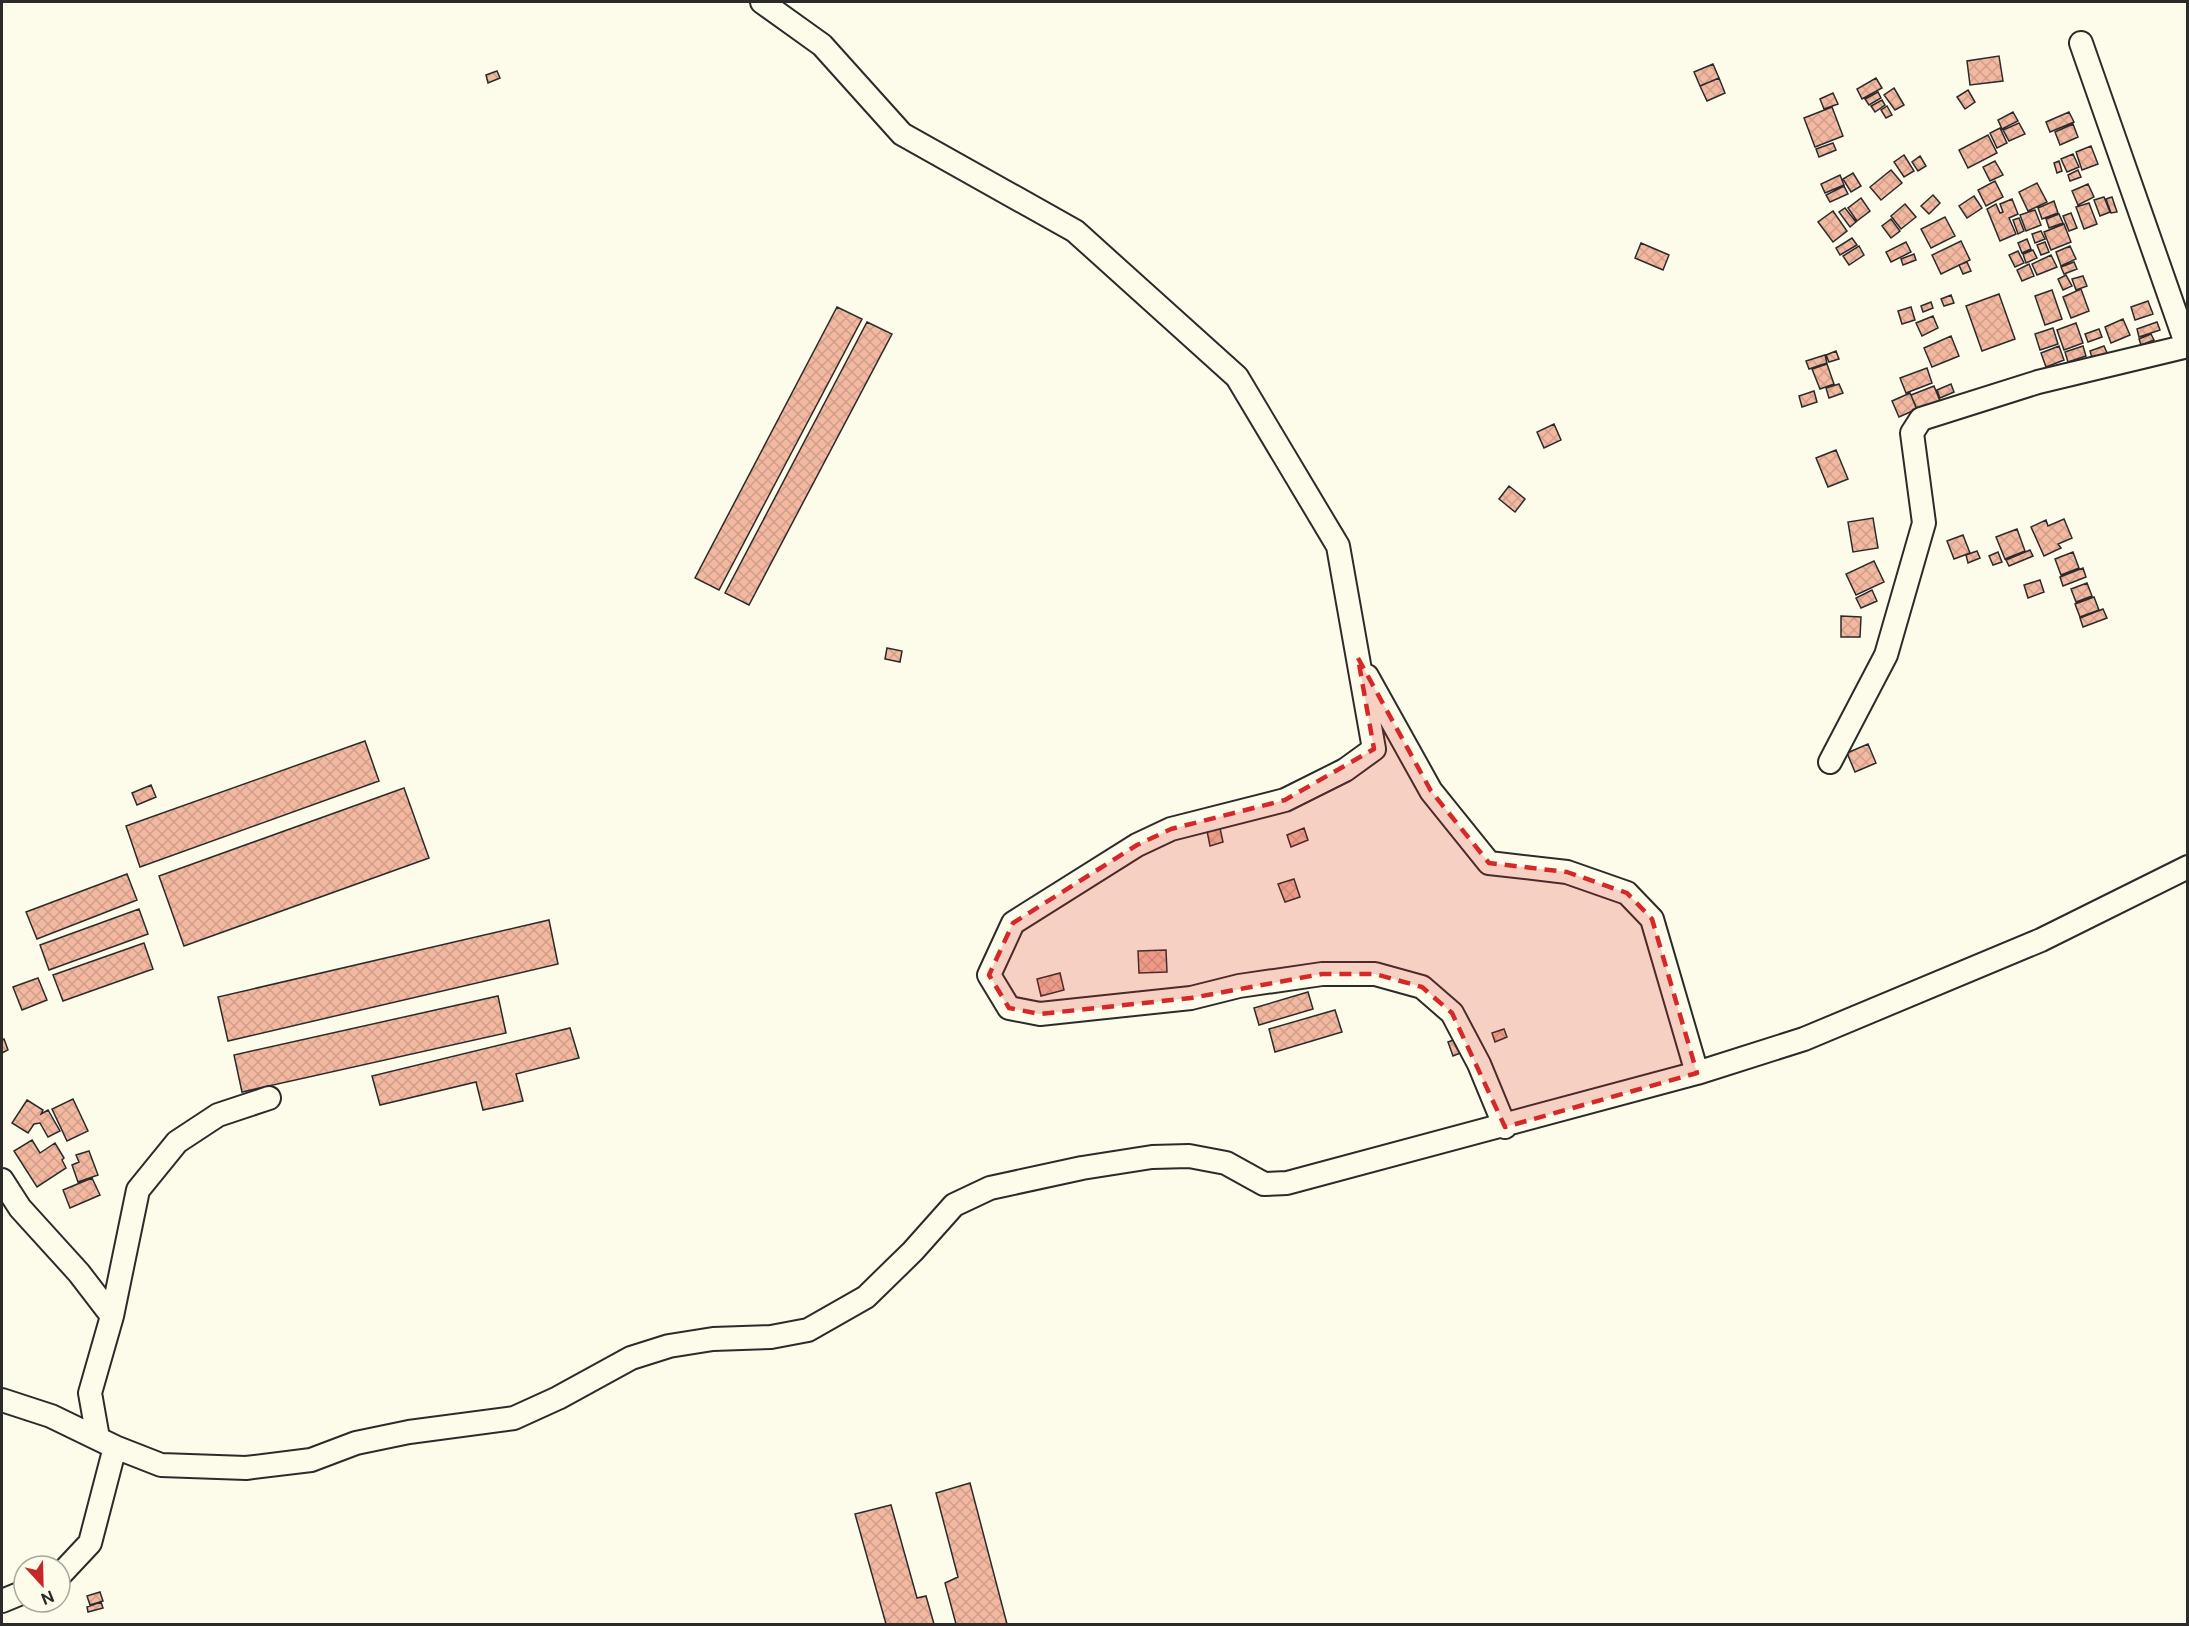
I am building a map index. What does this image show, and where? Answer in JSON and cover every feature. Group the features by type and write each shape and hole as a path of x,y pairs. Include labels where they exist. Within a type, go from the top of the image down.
{"street":[{"path":"762,2 822,45 902,134 1074,231 1237,377 1338,546 1374,749 1345,770 1285,800 1171,829 1137,845 1012,923 989,975 1009,1008 1040,1014 1191,998 1239,986 1322,974 1375,974 1422,987 1452,1013 1479,1064 1505,1127"},
{"path":"1830,762 1886,655 1923,523 1912,433 1921,419 2038,382 2187,346 2081,43"},
{"path":"1358,658 1431,791 1489,863 1568,872 1617,889 1627,893 1652,920 1697,1074"},
{"path":"2,1400 51,1416 106,1443 161,1465 246,1468 311,1461 356,1443 514,1418 558,1398 631,1358 659,1349 713,1339 771,1337 808,1330 866,1297 913,1251 954,1205 990,1188 1037,1176 1152,1157 1189,1156 1226,1163 1264,1184 1287,1183 1505,1127 1697,1074 1804,1039 2031,945 2187,867"},
{"path":"72,1562 90,1543 106,1443 90,1393 111,1316 138,1190 177,1142 218,1115 268,1098"},
{"path":"2,1180 20,1208 78,1273 111,1316"}],"highlighted area":[{"path":"1358,658 1431,791 1489,863 1567,872 1627,893 1652,919 1697,1073 1505,1127 1452,1013 1422,987 1375,974 1322,974 1191,998 1040,1014 1009,1008 989,975 1013,923 1137,845 1171,829 1285,800 1374,749"}],"building":[{"path":"1999,56 2003,81 1970,85 1967,61"},
{"path":"1713,64 1719,78 1700,86 1694,72"},
{"path":"497,71 500,78 488,83 486,75"},
{"path":"1719,78 1725,93 1707,101 1700,86"},
{"path":"1876,78 1882,88 1862,99 1857,89"},
{"path":"1894,88 1904,105 1895,110 1884,95"},
{"path":"1968,90 1975,102 1965,109 1957,97"},
{"path":"1878,92 1881,98 1869,105 1865,99"},
{"path":"1833,93 1838,104 1824,109 1820,99"},
{"path":"1882,100 1885,105 1875,112 1871,106"},
{"path":"1887,106 1892,115 1886,118 1881,110"},
{"path":"1832,107 1843,136 1815,147 1804,118"},
{"path":"2013,112 2018,121 2002,129 1998,120"},
{"path":"2069,112 2074,122 2050,132 2046,122"},
{"path":"2019,123 2025,134 2009,141 2003,130"},
{"path":"2073,124 2078,137 2060,145 2055,132"},
{"path":"2000,128 2007,143 1997,148 1990,133"},
{"path":"1988,135 1997,153 1968,168 1959,150"},
{"path":"1833,143 1836,150 1819,157 1816,149"},
{"path":"2091,146 2098,164 2082,170 2076,152"},
{"path":"2073,154 2079,167 2067,172 2061,159"},
{"path":"1904,155 1914,171 1904,177 1894,162"},
{"path":"1920,156 1926,166 1918,171 1912,162"},
{"path":"1995,161 2003,175 1990,181 1983,167"},
{"path":"2059,161 2062,171 2057,173 2054,163"},
{"path":"1891,170 1902,183 1881,200 1870,187"},
{"path":"2078,170 2081,177 2070,181 2068,175"},
{"path":"1853,173 1861,186 1851,192 1843,179"},
{"path":"1840,175 1844,185 1825,193 1821,184"},
{"path":"1995,181 2003,197 1986,206 1978,190"},
{"path":"2037,183 2047,202 2028,211 2019,192"},
{"path":"2088,184 2094,197 2078,205 2072,191"},
{"path":"1844,186 1848,194 1830,202 1826,195"},
{"path":"1933,195 1940,203 1929,214 1921,206"},
{"path":"1974,196 1982,208 1967,218 1959,206"},
{"path":"2104,197 2110,212 2100,216 2094,200"},
{"path":"2112,197 2117,212 2111,213 2106,199"},
{"path":"1861,198 1870,211 1857,221 1848,208"},
{"path":"2012,199 2018,214 2009,218 2016,234 2000,241 1987,209 1996,204 2000,213 2003,212 2000,204"},
{"path":"2054,201 2058,213 2042,219 2038,208"},
{"path":"2089,203 2097,224 2084,229 2076,207"},
{"path":"1905,204 1916,217 1901,229 1891,216"},
{"path":"1845,208 1856,222 1850,227 1839,212"},
{"path":"2035,210 2041,225 2026,231 2020,215"},
{"path":"1833,211 1847,231 1833,242 1818,222"},
{"path":"2071,213 2077,228 2069,231 2063,216"},
{"path":"2059,214 2063,223 2049,228 2046,219"},
{"path":"1945,217 1955,236 1931,248 1921,229"},
{"path":"2019,218 2024,231 2018,234 2013,220"},
{"path":"1891,219 1900,231 1891,238 1882,226"},
{"path":"2064,224 2071,242 2051,250 2044,232"},
{"path":"2041,231 2045,239 2035,243 2032,234"},
{"path":"1852,238 1857,245 1840,255 1836,248"},
{"path":"2027,239 2031,249 2022,253 2018,243"},
{"path":"1961,241 1970,260 1941,274 1932,255"},
{"path":"1906,242 1911,252 1891,262 1886,252"},
{"path":"2045,242 2049,252 2041,255 2037,245"},
{"path":"1641,243 1669,255 1663,270 1635,258"},
{"path":"1859,246 1864,255 1849,265 1843,256"},
{"path":"2070,246 2076,259 2061,266 2056,252"},
{"path":"2033,250 2037,258 2026,263 2023,254"},
{"path":"2018,251 2024,263 2015,267 2009,255"},
{"path":"1914,254 1916,260 1903,265 1901,259"},
{"path":"2051,255 2057,267 2037,275 2032,264"},
{"path":"1967,262 1971,271 1963,274 1959,265"},
{"path":"2074,262 2077,269 2064,274 2061,267"},
{"path":"2029,264 2034,276 2022,281 2017,270"},
{"path":"2066,275 2072,286 2063,290 2058,279"},
{"path":"2083,276 2087,286 2076,290 2072,279"},
{"path":"2081,289 2089,311 2071,318 2063,297"},
{"path":"2052,290 2062,319 2045,325 2035,296"},
{"path":"1999,294 2015,339 1982,351 1966,306"},
{"path":"1951,295 1954,303 1944,306 1941,299"},
{"path":"2148,301 2153,314 2135,320 2131,307"},
{"path":"1931,302 1933,308 1923,312 1921,306"},
{"path":"837,307 862,319 719,590 695,578"},
{"path":"1911,307 1915,320 1902,324 1898,311"},
{"path":"1933,316 1938,328 1922,336 1916,323"},
{"path":"2123,319 2130,335 2111,343 2105,327"},
{"path":"867,322 892,334 749,605 725,593"},
{"path":"2157,322 2160,330 2139,337 2137,329"},
{"path":"2076,323 2083,343 2064,350 2057,330"},
{"path":"2053,328 2058,344 2040,350 2035,334"},
{"path":"2099,329 2102,337 2088,342 2085,334"},
{"path":"2151,334 2154,340 2141,345 2139,339"},
{"path":"1951,336 1959,356 1932,367 1924,348"},
{"path":"2059,346 2064,360 2046,367 2041,353"},
{"path":"2083,346 2086,356 2068,362 2065,352"},
{"path":"2104,346 2108,355 2093,361 2090,351"},
{"path":"1836,351 1839,359 1829,362 1826,355"},
{"path":"1825,355 1827,363 1809,369 1806,361"},
{"path":"1827,364 1834,384 1820,389 1812,369"},
{"path":"1927,368 1932,383 1906,393 1900,378"},
{"path":"1839,384 1843,393 1829,398 1826,388"},
{"path":"1951,384 1954,392 1940,398 1937,390"},
{"path":"1934,386 1942,406 1919,415 1911,395"},
{"path":"1814,391 1817,402 1802,407 1799,396"},
{"path":"1910,393 1917,409 1899,417 1892,401"},
{"path":"1554,424 1561,440 1544,448 1537,432"},
{"path":"1836,450 1848,479 1828,487 1816,458"},
{"path":"1509,486 1525,499 1515,512 1499,499"},
{"path":"1873,518 1878,548 1853,552 1848,522"},
{"path":"2064,519 2072,538 2058,544 2061,548 2044,556 2031,527 2046,520 2048,526"},
{"path":"2017,529 2025,551 2005,559 1996,537"},
{"path":"1963,535 1970,553 1954,559 1947,541"},
{"path":"2030,550 2033,556 2009,566 2006,560"},
{"path":"1977,551 1980,558 1968,563 1966,555"},
{"path":"1998,552 2002,562 1993,565 1989,556"},
{"path":"2073,552 2079,568 2061,575 2055,559"},
{"path":"1874,561 1884,582 1856,595 1846,574"},
{"path":"2083,568 2086,577 2063,586 2060,577"},
{"path":"2040,580 2044,592 2028,598 2024,585"},
{"path":"2087,583 2092,596 2076,602 2071,589"},
{"path":"1872,590 1877,601 1861,608 1856,598"},
{"path":"2094,597 2099,610 2080,617 2075,604"},
{"path":"2103,609 2107,618 2083,627 2080,618"},
{"path":"1841,616 1861,617 1860,637 1841,637"},
{"path":"887,648 902,651 900,662 885,659"},
{"path":"365,741 379,781 140,867 126,826"},
{"path":"1868,744 1876,763 1855,772 1847,753"},
{"path":"151,785 156,797 137,805 132,793"},
{"path":"404,788 429,858 184,946 159,876"},
{"path":"1220,828 1223,842 1210,846 1207,831"},
{"path":"1304,828 1308,840 1291,847 1287,835"},
{"path":"127,874 137,900 37,939 26,912"},
{"path":"1294,879 1300,897 1285,902 1278,884"},
{"path":"139,909 148,934 49,970 40,945"},
{"path":"549,920 558,964 228,1041 218,997"},
{"path":"144,943 153,969 63,1001 53,975"},
{"path":"1166,950 1167,972 1139,973 1138,951"},
{"path":"1060,973 1064,990 1041,996 1037,979"},
{"path":"38,978 47,1000 22,1010 13,987"},
{"path":"1308,992 1313,1009 1259,1025 1254,1008"},
{"path":"498,996 506,1033 242,1092 234,1055"},
{"path":"1335,1010 1342,1032 1275,1052 1269,1029"},
{"path":"570,1028 579,1058 516,1074 523,1101 483,1110 476,1082 380,1105 372,1076"},
{"path":"1504,1029 1507,1037 1495,1042 1492,1033"},
{"path":"1459,1038 1465,1051 1453,1056 1448,1042"},
{"path":"4,1039 8,1050 2,1053 2,1040"},
{"path":"73,1099 88,1131 67,1141 52,1109"},
{"path":"27,1100 43,1110 41,1114 48,1110 60,1131 48,1137 40,1123 34,1124 28,1133 12,1123"},
{"path":"32,1140 40,1153 55,1143 64,1158 62,1160 66,1168 37,1187 14,1151"},
{"path":"89,1151 98,1175 78,1182 72,1165 79,1162 76,1155"},
{"path":"92,1178 100,1195 70,1208 63,1190"},
{"path":"970,1483 1007,1624 956,1624 945,1583 958,1577 936,1493"},
{"path":"891,1505 917,1598 926,1596 934,1624 886,1624 855,1514"},
{"path":"100,1592 103,1601 90,1605 87,1596"},
{"path":"101,1602 103,1608 88,1612 87,1607"}]}
